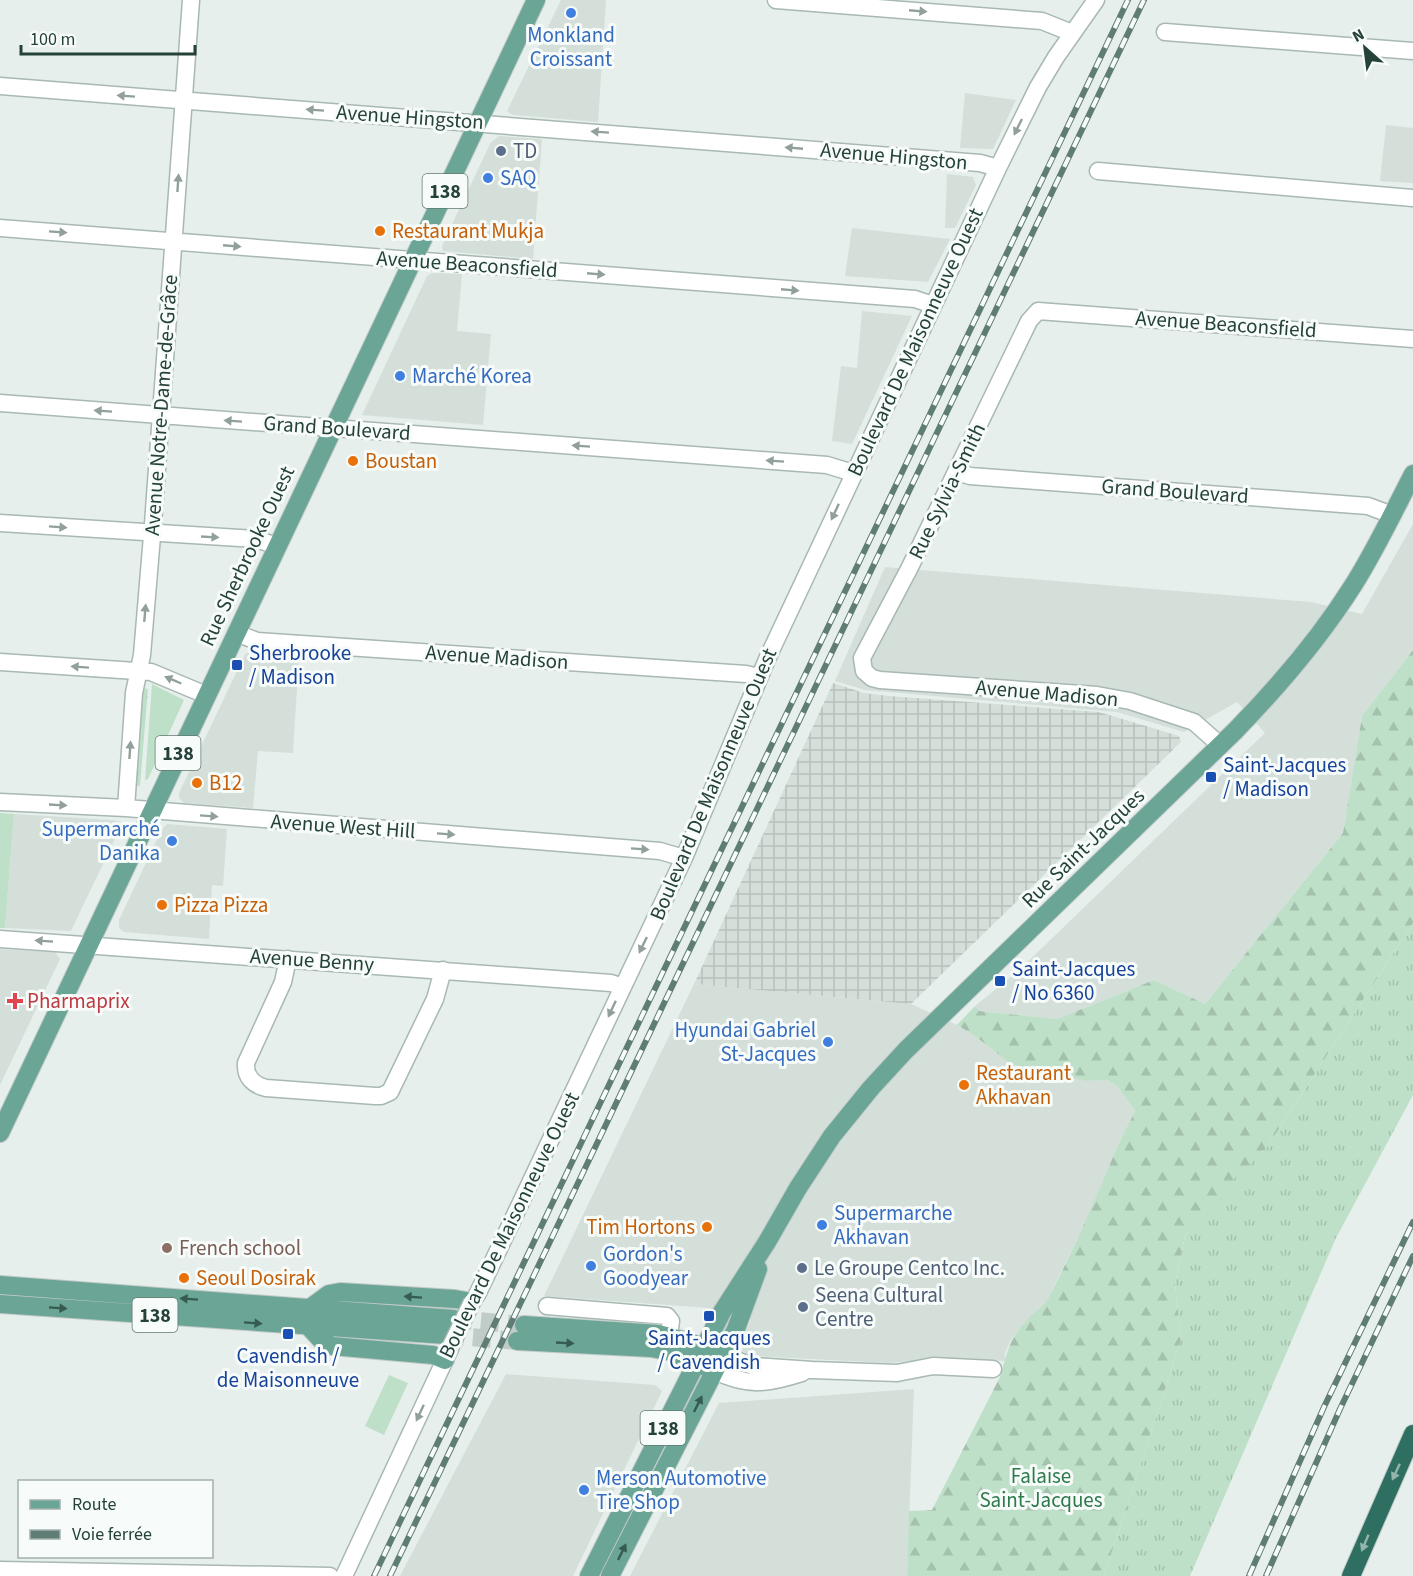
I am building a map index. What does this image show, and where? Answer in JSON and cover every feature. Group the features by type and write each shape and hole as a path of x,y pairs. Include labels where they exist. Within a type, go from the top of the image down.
{"highway":[{"path":"1351,1576 1413,1434"}],"main road":[{"name":"Rue Sherbrooke Ouest","path":"0,1133 536,0"},
{"name":"Rue Saint-Jacques","path":"589,1576 722,1312 826,1145 882,1076 1278,686 1321,632 1362,570 1413,474"},
{"name":"Rue Saint-Jacques","path":"610,1576 740,1318 767,1242"},
{"name":"138","path":"0,1285 310,1308 449,1341"},
{"path":"310,1308 329,1294 340,1292 472,1302"},
{"name":"138","path":"0,1304 309,1327 322,1341 332,1346 433,1355 449,1341"},
{"path":"701,1355 520,1333 649,1333 669,1337 718,1363"}],"street":[{"name":"Avenue Notre-Dame-de-Grâce","path":"126,808 134,693 142,655 152,533 191,0"},
{"path":"776,0 1042,21 1072,33"},
{"name":"Boulevard De Maisonneuve Ouest","path":"344,1576 449,1341 478,1293 684,858 759,677 998,168 1038,87 1096,0"},
{"path":"1165,32 1413,51"},
{"name":"Avenue Hingston","path":"0,86 980,163 998,168"},
{"path":"1098,171 1413,198"},
{"name":"Avenue Beaconsfield","path":"0,228 915,299 933,305"},
{"name":"Avenue Beaconsfield","path":"1038,311 1413,339"},
{"name":"Rue Sylvia-Smith","path":"864,671 861,662 863,654 910,567 1029,321 1038,311"},
{"name":"Grand Boulevard","path":"0,403 827,465 853,473"},
{"name":"Grand Boulevard","path":"957,472 970,476 1368,506 1392,515"},
{"path":"0,523 256,539 277,546"},
{"name":"Avenue Madison","path":"236,633 257,641 746,674 759,677"},
{"path":"0,662 157,674 206,695"},
{"name":"Avenue Madison","path":"864,671 872,678 884,680 1097,695 1120,699 1194,722 1220,745"},
{"name":"Avenue West Hill","path":"0,802 126,808 660,851 684,858"},
{"name":"Avenue Benny","path":"0,939 611,983 623,987"},
{"path":"288,959 283,982 246,1063 245,1070 249,1079 266,1088 375,1096 390,1092 435,999 442,970"},
{"path":"547,1306 667,1316 671,1321 669,1337"},
{"path":"718,1363 812,1371 897,1373 933,1366 993,1370"},
{"path":"0,1570 330,1576"}],"shaded area":[{"path":"561,0 606,0 598,122 513,115 507,111"},
{"path":"965,93 1016,100 993,149 960,148"},
{"path":"1386,125 1413,128 1413,183 1380,181"},
{"path":"499,136 542,139 533,259 443,251 444,241 491,142"},
{"path":"947,174 973,177 976,185 955,228 945,228"},
{"path":"852,228 950,239 928,282 845,276"},
{"path":"432,273 462,274 457,331 491,334 483,425 362,415 427,276"},
{"path":"862,311 912,316 852,444 832,441 841,366 857,368"},
{"path":"1413,524 1413,650 1362,716 1343,833 1205,1004 1154,980 1057,1019 979,1011 975,1006 1017,972 1265,733 1237,702 1184,732 1117,712 865,690 835,681 885,567 1311,602 1362,614"},
{"path":"246,653 299,656 293,753 258,751 253,808 184,803 179,798 179,793 237,671 241,672 243,667 240,665"},
{"path":"833,683 864,693 889,696 1099,712 1179,736 1181,742 911,1004 694,984"},
{"path":"14,814 112,820 122,824 71,931 5,928"},
{"path":"167,824 227,829 223,886 212,885 209,939 124,932 119,928 119,920 162,829"},
{"path":"0,949 55,952 60,959 0,1085"},
{"path":"694,984 911,1004 957,1025 998,1054 1086,1081 1107,1080 1117,1086 1135,1110 1131,1122 1121,1138 1091,1210 1047,1301 1011,1340 1005,1353 1005,1361 930,1357 887,1363 751,1356 742,1351 741,1344 751,1320 709,1308 544,1296"},
{"path":"506,1374 655,1385 662,1391 573,1576 400,1576"},
{"path":"914,1389 907,1576 630,1576 719,1403"}],"green space":[{"name":"Falaise Saint-Jacques","path":"1413,650 1413,923 1267,1147 1227,1186 1185,1236 1175,1284 1181,1340 1104,1576 907,1576 909,1511 932,1510 1000,1377 1012,1340 1047,1300 1059,1278 1135,1110 1117,1086 1107,1080 1086,1081 1011,1064 957,1025 975,1006 979,1011 1057,1019 1154,980 1205,1004 1343,833 1362,716"},
{"path":"152,684 184,700 148,779 145,780"},
{"path":"142,688 148,689 140,786 134,786"},
{"path":"0,813 14,814 5,928 0,928"},
{"path":"1413,923 1413,1095 1336,1238 1190,1576 1104,1576 1181,1340 1175,1284 1185,1236 1227,1185 1267,1147"},
{"path":"389,1375 408,1383 384,1435 365,1426"}],"tunnel":[{"path":"454,1319 524,1325"},
{"path":"446,1335 517,1341"}],"railway":[{"path":"374,1576 1128,0"},
{"path":"390,1576 1144,0"},
{"path":"1249,1576 1324,1407 1413,1222"},
{"path":"1266,1576 1340,1409 1413,1256"}],"place":[{"name":"Monkland Croissant","path":"571,13"},
{"name":"TD","path":"501,151"},
{"name":"SAQ","path":"488,178"},
{"name":"Restaurant Mukja","path":"380,231"},
{"name":"Marché Korea","path":"400,376"},
{"name":"Boustan","path":"353,461"},
{"name":"Sherbrooke / Madison","path":"237,665"},
{"name":"Saint-Jacques / Madison","path":"1211,777"},
{"name":"B12","path":"197,783"},
{"name":"Supermarché Danika","path":"172,841"},
{"name":"Pizza Pizza","path":"162,905"},
{"name":"Saint-Jacques / No 6360","path":"1000,981"},
{"name":"Pharmaprix","path":"15,1001"},
{"name":"Hyundai Gabriel St-Jacques","path":"828,1042"},
{"name":"Restaurant Akhavan","path":"964,1085"},
{"name":"Supermarche Akhavan","path":"822,1225"},
{"name":"Tim Hortons","path":"707,1227"},
{"name":"French school","path":"167,1248"},
{"name":"Gordon's Goodyear","path":"591,1266"},
{"name":"Le Groupe Centco Inc.","path":"802,1268"},
{"name":"Seoul Dosirak","path":"184,1278"},
{"name":"Seena Cultural Centre","path":"803,1307"},
{"name":"Saint-Jacques / Cavendish","path":"709,1316"},
{"name":"Cavendish / de Maisonneuve","path":"288,1334"},
{"name":"Merson Automotive Tire Shop","path":"584,1490"}]}
